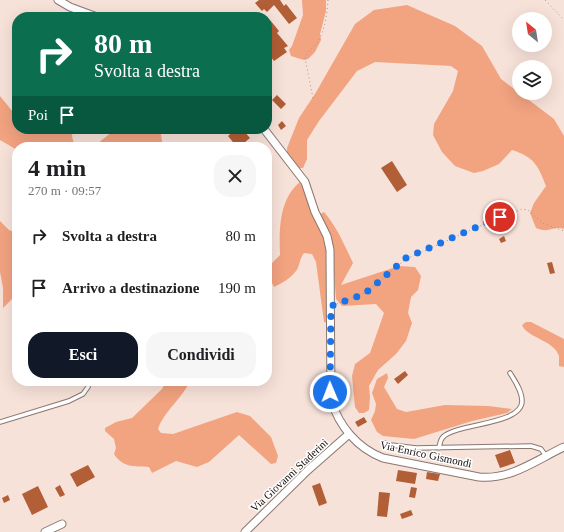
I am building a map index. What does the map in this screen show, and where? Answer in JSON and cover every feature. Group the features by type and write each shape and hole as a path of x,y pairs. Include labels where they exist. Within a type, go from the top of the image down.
{"street":[{"path":"58,0 70,7 84,12"},
{"name":"Via Enrico Gismondi","path":"268,134 305,182 315,212 327,236 330,248 331,400 334,410 349,434 365,448 384,458 479,476 494,477 504,476 564,448"},
{"name":"Via Giovanni Staderini","path":"245,532 308,470 349,434"},
{"path":"45,532 62,524"}],"lane":[{"path":"439,448 441,440 444,436 451,432 504,418 512,415 518,410 522,402 520,390 510,372"},
{"path":"0,422 69,401 83,394 88,386"},
{"path":"384,443 391,446 416,448 531,446 540,449 546,456"}],"path":[{"path":"313,98 305,58 306,53 317,44 322,32 328,0"},
{"path":"545,0 564,20"},
{"path":"331,306 364,294 406,258 488,222 522,209 528,210 542,223 564,231"}],"shaded area":[{"path":"302,0 326,0 326,11 320,34 321,40 315,52 308,59 304,60 291,56 289,50 292,46 303,15"},
{"path":"407,5 455,26 482,46 501,79 512,87 512,100 529,100 554,119 564,136 564,229 557,228 541,230 536,228 530,213 534,203 546,186 538,167 530,159 512,150 499,164 474,173 455,166 442,152 433,135 434,124 453,91 458,71 451,66 375,62 357,71 319,121 307,140 307,159 303,168 297,168 287,155 287,148 299,118 315,94 355,24 374,10"},
{"path":"0,96 12,111 12,134 72,134 74,142 12,142 12,147 0,140"},
{"path":"109,134 161,134 162,142 99,142"},
{"path":"300,182 328,248 328,323 324,322 316,262 312,254 304,253 296,271 283,282 274,287 272,283 272,263 280,255 280,225 284,206 293,189"},
{"path":"324,212 337,230 353,263 341,285 399,266 415,267 421,276 418,290 411,297 408,313 412,323 406,341 396,354 378,370 369,386 369,410 364,413 359,413 355,407 352,376 355,364 370,353 384,313 376,304 342,306 336,299 331,236 320,214"},
{"path":"0,221 12,231 12,299 3,308 3,288 0,272"},
{"path":"526,322 531,322 564,339 564,367 559,366 559,356 552,346 529,333 525,329 522,325"},
{"path":"387,373 388,378 384,387 397,409 406,412 445,405 488,406 512,409 507,413 472,421 414,439 383,436 377,432 371,420 376,404 372,393 377,379"},
{"path":"164,386 188,386 164,416 158,429 161,433 173,434 237,412 250,416 271,437 278,456 276,463 271,464 239,435 209,462 197,467 176,461 152,473 149,467 134,466 121,462 114,454 116,448 114,439 105,431 105,428 116,422 132,418"}],"building":[{"path":"259,0 280,0 284,6 286,4 297,18 289,24 274,5 267,12 264,9 262,11 255,3"},
{"path":"272,22 279,31 277,33 288,46 284,48 287,52 274,61 272,58"},
{"path":"277,95 286,104 281,109 272,100"},
{"path":"282,121 286,126 281,130 278,125"},
{"path":"230,134 246,134 250,138 245,142 233,142 228,136"},
{"path":"392,161 407,185 397,192 381,168"},
{"path":"504,236 506,241 501,243 499,239"},
{"path":"552,262 555,273 550,274 547,263"},
{"path":"405,371 408,375 398,384 394,379"},
{"path":"364,417 367,422 358,427 355,422"},
{"path":"510,450 515,463 500,468 495,455"},
{"path":"88,465 95,477 77,487 70,474"},
{"path":"398,470 417,473 415,484 396,481"},
{"path":"427,472 440,474 438,481 426,479"},
{"path":"320,483 327,503 319,506 312,486"},
{"path":"60,485 65,495 60,497 55,488"},
{"path":"38,486 48,507 32,515 22,494"},
{"path":"411,487 417,488 415,498 409,497"},
{"path":"379,492 390,493 387,517 377,516"},
{"path":"8,495 10,500 4,503 2,498"},
{"path":"411,510 413,515 402,519 400,514"}],"route":[{"path":"330,392 331,306 364,294 406,258 500,217"}]}
